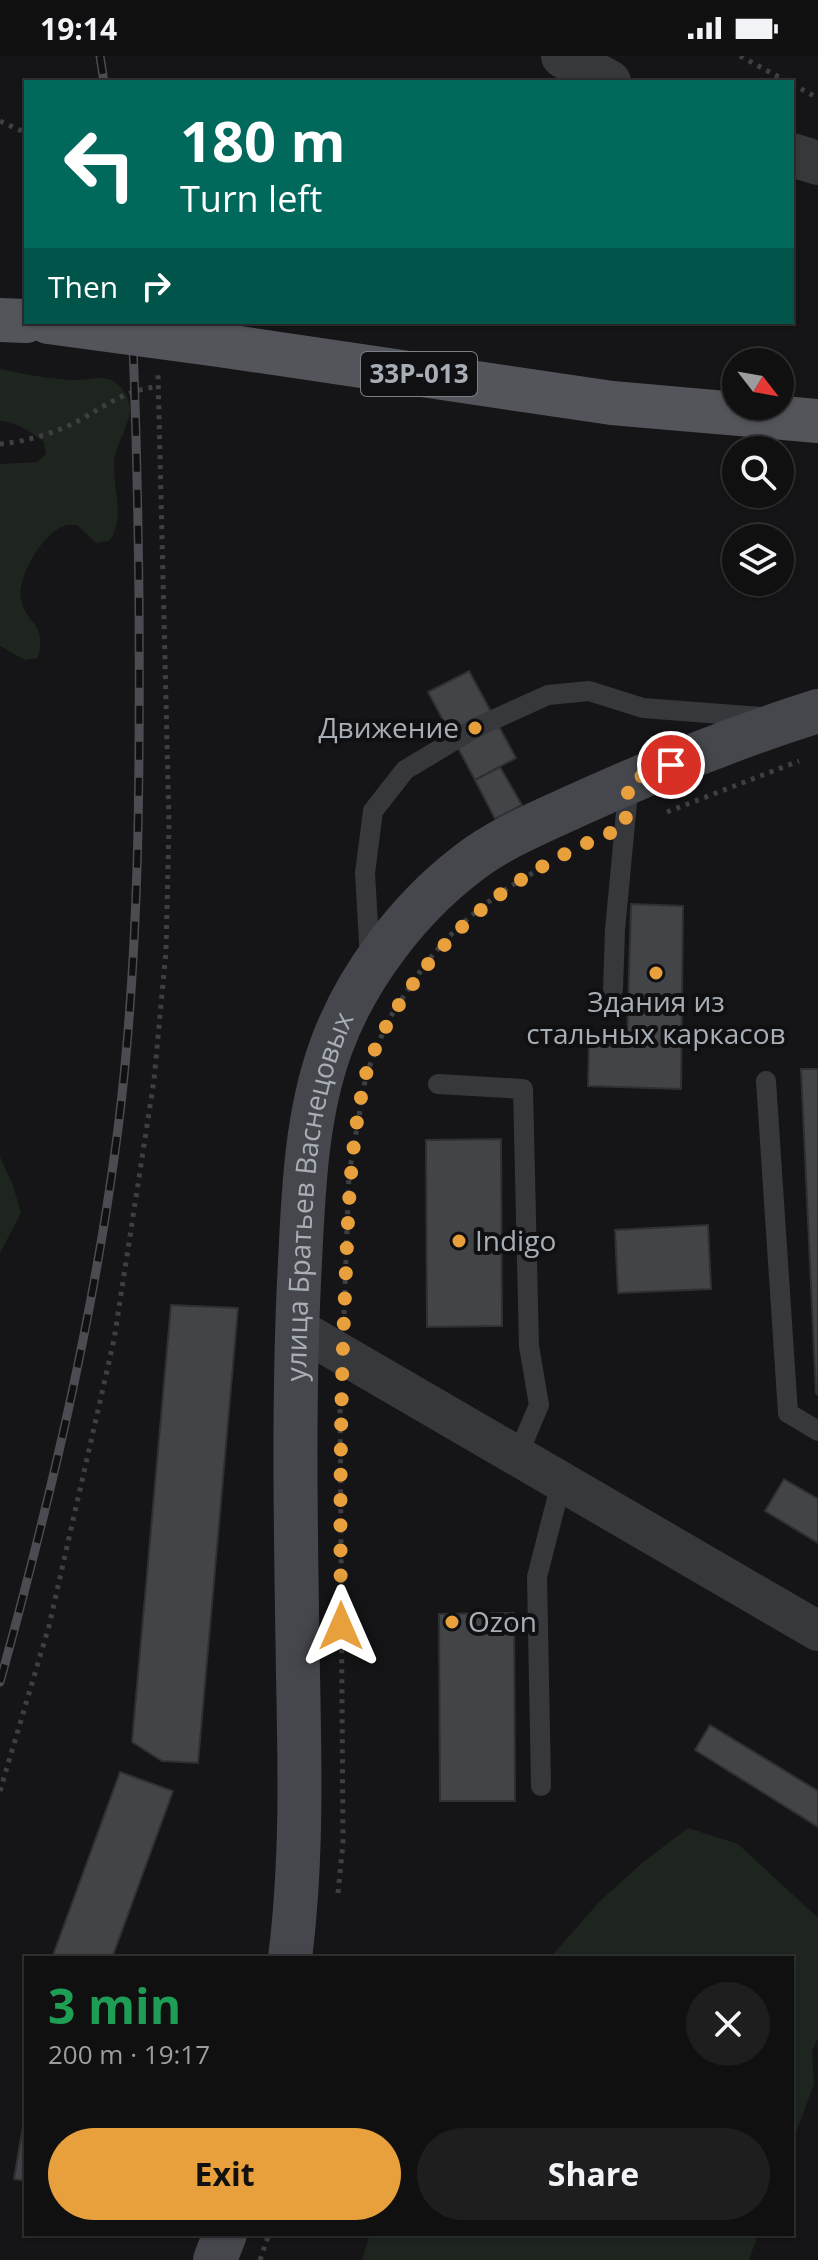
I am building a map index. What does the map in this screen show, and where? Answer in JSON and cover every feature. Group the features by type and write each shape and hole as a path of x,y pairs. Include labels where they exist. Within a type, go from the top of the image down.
{"main road":[{"path":"0,320 24,321"},
{"name":"33Р-013","path":"60,324 612,403 818,421"},
{"name":"улица Братьев Васнецовых","path":"290,1956 301,1815 297,1328 303,1195 320,1087 330,1049 345,1012 403,927 434,893 468,863 512,835 629,781 803,730"},
{"path":"215,2260 224,2236"}],"street":[{"path":"563,56 605,80"},
{"path":"794,156 818,163"},
{"path":"297,1328 818,1631"}],"lane":[{"path":"371,970 365,873 373,811 405,770 475,728 548,695 589,691 643,708 803,730"},
{"path":"613,989 615,930 629,781"},
{"path":"766,1081 788,1413 818,1431"},
{"path":"438,1084 523,1089 529,1346 539,1405 517,1457"},
{"path":"541,1786 537,1577 561,1483"}],"path":[{"path":"740,56 784,80"},
{"path":"794,85 818,98"},
{"path":"0,121 24,132"},
{"path":"0,1791 49,1626 114,1340 154,1080 166,951 169,824 157,387 159,361"},
{"path":"0,444 16,443 75,423 105,403 135,389 157,387"},
{"path":"625,827 803,730"},
{"path":"337,1902 343,1843 339,1440 349,1174 366,1075 389,1020 426,963 473,914 521,878 560,859"},
{"path":"260,2260 268,2236"}],"shaded area":[{"path":"0,369 55,379 111,380 124,392 130,409 115,456 118,513 109,541 96,543 77,525 66,525 48,537 27,569 21,600 38,631 40,646 38,658 25,660 0,646 0,464 37,462 46,454 44,442 18,425 0,421"},
{"path":"0,1157 21,1213 0,1253"},
{"path":"688,1828 738,1844 818,1918 818,2038 812,2051 814,2084 794,2138 794,1956 552,1956 599,1902 642,1863"},
{"path":"369,2236 757,2236 749,2260 362,2260"}],"building":[{"path":"469,671 516,758 475,780 428,692"},
{"path":"500,767 522,805 495,819 475,780"},
{"name":"Здания из стальных каркасов","path":"631,904 683,906 681,1089 588,1086 589,1041 627,1043"},
{"path":"801,1069 818,1069 818,1395 816,1393"},
{"path":"501,1139 502,1326 427,1327 426,1140"},
{"path":"708,1225 711,1289 618,1293 615,1230"},
{"path":"171,1305 238,1308 198,1763 162,1761 132,1742"},
{"path":"784,1479 818,1499 818,1543 765,1511"},
{"path":"514,1613 515,1801 440,1801 439,1614"},
{"path":"710,1725 818,1791 818,1827 695,1750"},
{"path":"120,1772 173,1791 113,1956 53,1956"},
{"path":"24,2120 24,2181 14,2179"}],"railway":[{"path":"100,56 104,80"},
{"path":"0,1682 69,1408 108,1199 125,1063 135,930 139,731 138,529 132,324"}],"place":[{"name":"Движение","path":"475,728"},
{"name":"Здания из стальных каркасов","path":"656,973"},
{"name":"Indigo","path":"459,1241"},
{"name":"Ozon","path":"452,1622"}],"route":[{"path":"341,1626 339,1440 349,1174 366,1075 389,1020 426,963 473,914 521,878 625,827 629,781 671,765"}]}
